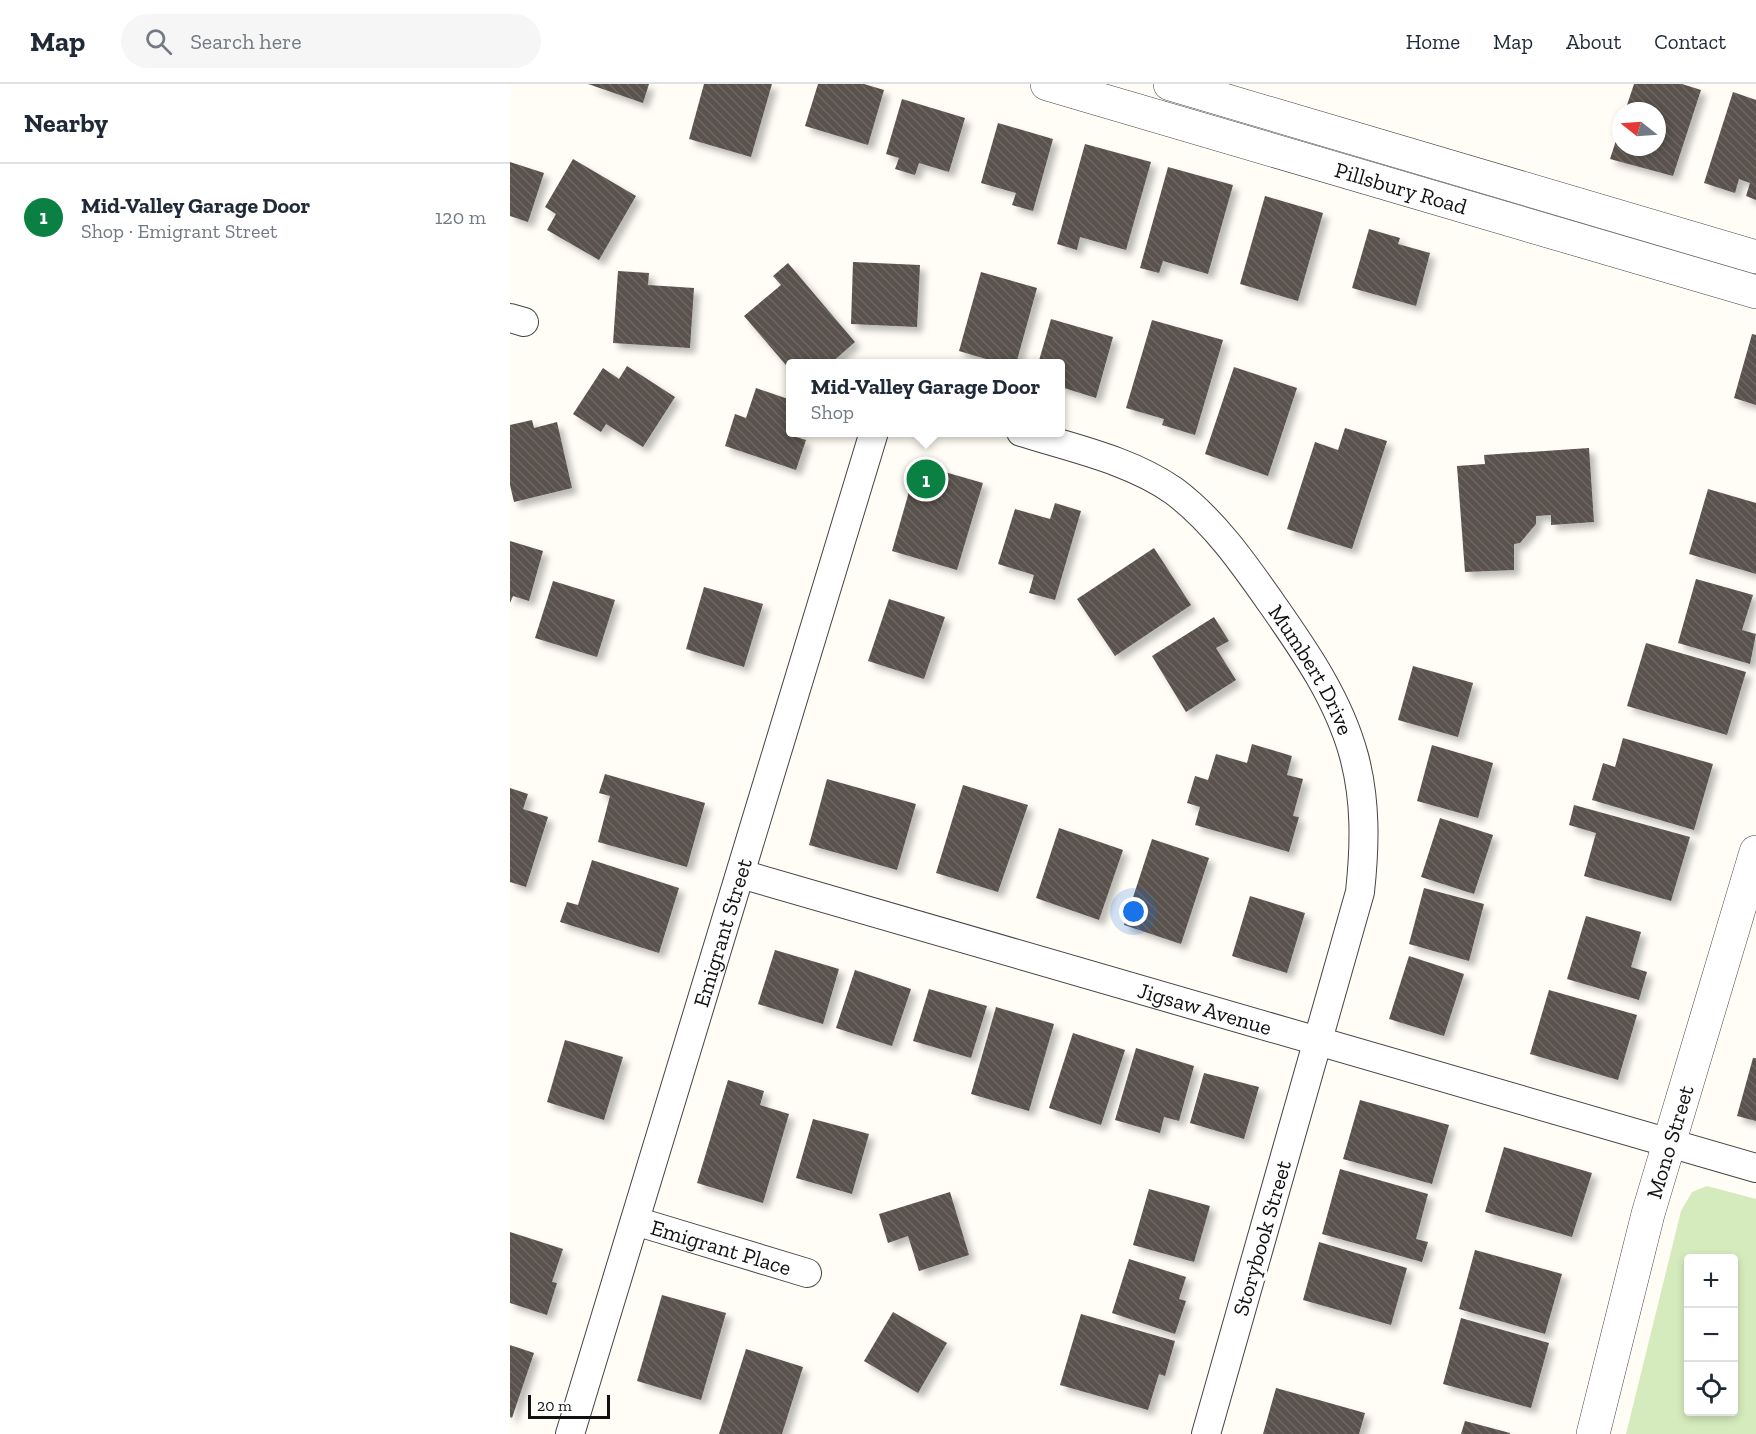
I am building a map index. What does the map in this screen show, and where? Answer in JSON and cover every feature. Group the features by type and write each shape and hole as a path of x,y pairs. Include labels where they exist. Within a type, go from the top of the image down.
{"street":[{"name":"Pillsbury Road","path":"1047,84 1756,292"},
{"name":"Pillsbury Road","path":"1170,84 1756,257"},
{"name":"Emigrant Street","path":"570,1434 872,437"},
{"name":"Mumbert Drive","path":"1037,437 1113,461 1173,491 1234,550 1313,663 1331,698 1354,755 1366,838 1360,892 1319,1042"},
{"name":"Mono Street","path":"1593,1434 1648,1214 1756,852"},
{"name":"Jigsaw Avenue","path":"741,874 1756,1168"},
{"name":"Storybook Street","path":"1206,1434 1319,1042"},
{"name":"Emigrant Place","path":"635,1221 807,1273"}],"green space":[{"path":"1707,1186 1756,1199 1756,1434 1626,1434 1681,1211 1692,1192"}],"building":[{"path":"588,84 649,84 643,103"},
{"path":"704,84 772,84 751,157 689,139"},
{"path":"818,84 864,84 884,90 868,145 805,126"},
{"path":"1634,84 1682,84 1701,90 1673,176 1610,159 1612,153 1612,156 1666,156 1666,102 1628,102"},
{"path":"1733,92 1756,100 1756,200 1746,196 1750,183 1739,179 1735,193 1704,183"},
{"path":"902,99 965,118 949,172 919,163 915,175 895,169 899,158 886,154"},
{"path":"998,123 1053,139 1033,211 1012,205 1016,193 981,183"},
{"path":"1085,144 1151,162 1126,250 1080,237 1077,250 1057,244"},
{"path":"573,159 636,196 599,260 547,230 556,214 545,207"},
{"path":"510,162 544,173 528,222 510,216"},
{"path":"1168,167 1233,185 1208,274 1163,261 1159,273 1140,268"},
{"path":"1265,196 1323,213 1298,301 1240,284"},
{"path":"1369,229 1400,238 1398,244 1430,253 1416,306 1352,288"},
{"path":"853,262 920,265 917,327 851,324"},
{"path":"788,263 855,342 836,359 786,359 786,365 744,316 781,285 773,276"},
{"path":"618,271 649,273 648,285 694,288 690,348 613,343"},
{"path":"981,272 1037,288 1017,359 986,359 959,351"},
{"path":"1051,319 1113,337 1096,398 1065,388 1065,359 1039,359"},
{"path":"1152,320 1223,340 1195,435 1162,425 1164,419 1126,408"},
{"path":"1752,334 1756,335 1756,405 1734,398"},
{"path":"627,366 675,397 643,447 606,424 601,432 573,414 603,368 619,379"},
{"path":"1234,367 1297,388 1268,476 1205,454"},
{"path":"756,388 786,398 786,437 806,440 796,470 725,446 735,414 746,418"},
{"path":"532,420 534,428 557,422 572,488 514,502 510,485 510,425"},
{"path":"1345,428 1387,441 1352,549 1287,529 1315,442 1338,450"},
{"path":"1589,448 1594,522 1551,525 1551,515 1536,516 1536,524 1520,543 1514,544 1514,570 1465,572 1457,466 1485,464 1484,455"},
{"path":"917,464 983,483 957,570 892,551"},
{"path":"1708,489 1756,503 1756,574 1689,554"},
{"path":"1055,503 1081,511 1055,600 1029,593 1034,575 998,564 1015,509 1050,519"},
{"path":"510,541 543,551 529,601 513,596 510,603"},
{"path":"1154,548 1191,605 1115,656 1077,599"},
{"path":"1696,579 1753,595 1742,630 1756,634 1750,664 1678,643"},
{"path":"553,581 615,600 597,657 535,638"},
{"path":"704,587 763,604 744,667 686,649"},
{"path":"889,599 945,617 924,679 868,661"},
{"path":"1214,617 1229,641 1216,648 1236,680 1186,712 1152,656"},
{"path":"1646,643 1746,672 1727,735 1627,706"},
{"path":"1413,666 1473,683 1458,737 1398,720"},
{"path":"1623,738 1713,764 1694,830 1592,800 1603,763 1615,767"},
{"path":"1252,744 1292,756 1287,775 1303,779 1293,816 1299,817 1289,852 1195,825 1200,807 1187,803 1195,776 1208,780 1216,754 1247,763"},
{"path":"1432,745 1493,763 1478,818 1417,801"},
{"path":"605,774 705,803 687,867 598,842 610,796 599,793"},
{"path":"827,779 916,804 897,870 809,845"},
{"path":"963,785 1028,805 998,892 936,873"},
{"path":"510,788 528,794 523,809 548,817 526,887 510,882"},
{"path":"1574,805 1690,837 1671,901 1584,876 1596,833 1569,825"},
{"path":"1440,818 1493,835 1474,894 1421,877"},
{"path":"1059,828 1123,850 1099,920 1036,898"},
{"path":"1152,839 1209,858 1181,944 1124,925"},
{"path":"592,860 679,888 659,953 560,922 567,902 578,905"},
{"path":"1424,888 1484,904 1469,961 1409,944"},
{"path":"1250,896 1305,913 1287,973 1232,956"},
{"path":"1586,916 1641,932 1631,967 1647,972 1639,1000 1567,979"},
{"path":"775,950 839,969 823,1024 758,1004"},
{"path":"1409,956 1464,974 1444,1036 1389,1019"},
{"path":"855,970 911,989 892,1046 836,1028"},
{"path":"929,989 987,1006 971,1058 913,1041"},
{"path":"1549,990 1637,1015 1618,1080 1530,1054"},
{"path":"996,1007 1054,1024 1029,1111 971,1094"},
{"path":"1073,1033 1125,1050 1101,1125 1049,1108"},
{"path":"565,1040 623,1057 604,1120 547,1102"},
{"path":"1136,1048 1194,1066 1179,1121 1164,1117 1160,1133 1115,1120"},
{"path":"1753,1058 1756,1058 1756,1121 1737,1116"},
{"path":"1204,1073 1259,1087 1244,1139 1190,1123"},
{"path":"728,1080 764,1091 760,1105 789,1114 763,1203 697,1183"},
{"path":"1360,1100 1449,1125 1432,1184 1343,1159"},
{"path":"813,1119 869,1134 852,1194 796,1178"},
{"path":"1504,1147 1592,1173 1572,1237 1485,1212"},
{"path":"1340,1169 1428,1194 1416,1239 1428,1242 1422,1262 1322,1234"},
{"path":"1149,1189 1210,1206 1194,1262 1133,1245"},
{"path":"950,1192 969,1255 919,1271 908,1236 888,1243 879,1214"},
{"path":"510,1232 563,1249 552,1282 557,1283 547,1315 510,1303"},
{"path":"1319,1242 1407,1268 1391,1325 1303,1300"},
{"path":"1475,1250 1562,1274 1545,1334 1459,1309"},
{"path":"1129,1259 1186,1277 1179,1299 1186,1301 1175,1334 1112,1313"},
{"path":"662,1295 726,1313 701,1400 637,1381"},
{"path":"893,1312 947,1343 918,1393 864,1361"},
{"path":"1081,1314 1175,1341 1165,1376 1159,1374 1148,1410 1060,1385"},
{"path":"1461,1318 1549,1343 1531,1408 1443,1384"},
{"path":"510,1345 534,1353 512,1418 510,1417"},
{"path":"746,1349 803,1367 782,1434 719,1434"},
{"path":"1276,1388 1365,1413 1359,1434 1263,1434"},
{"path":"1465,1421 1510,1433 1510,1434 1461,1434"}],"place":[{"name":"Mid-Valley Garage Door","path":"926,479"}]}
